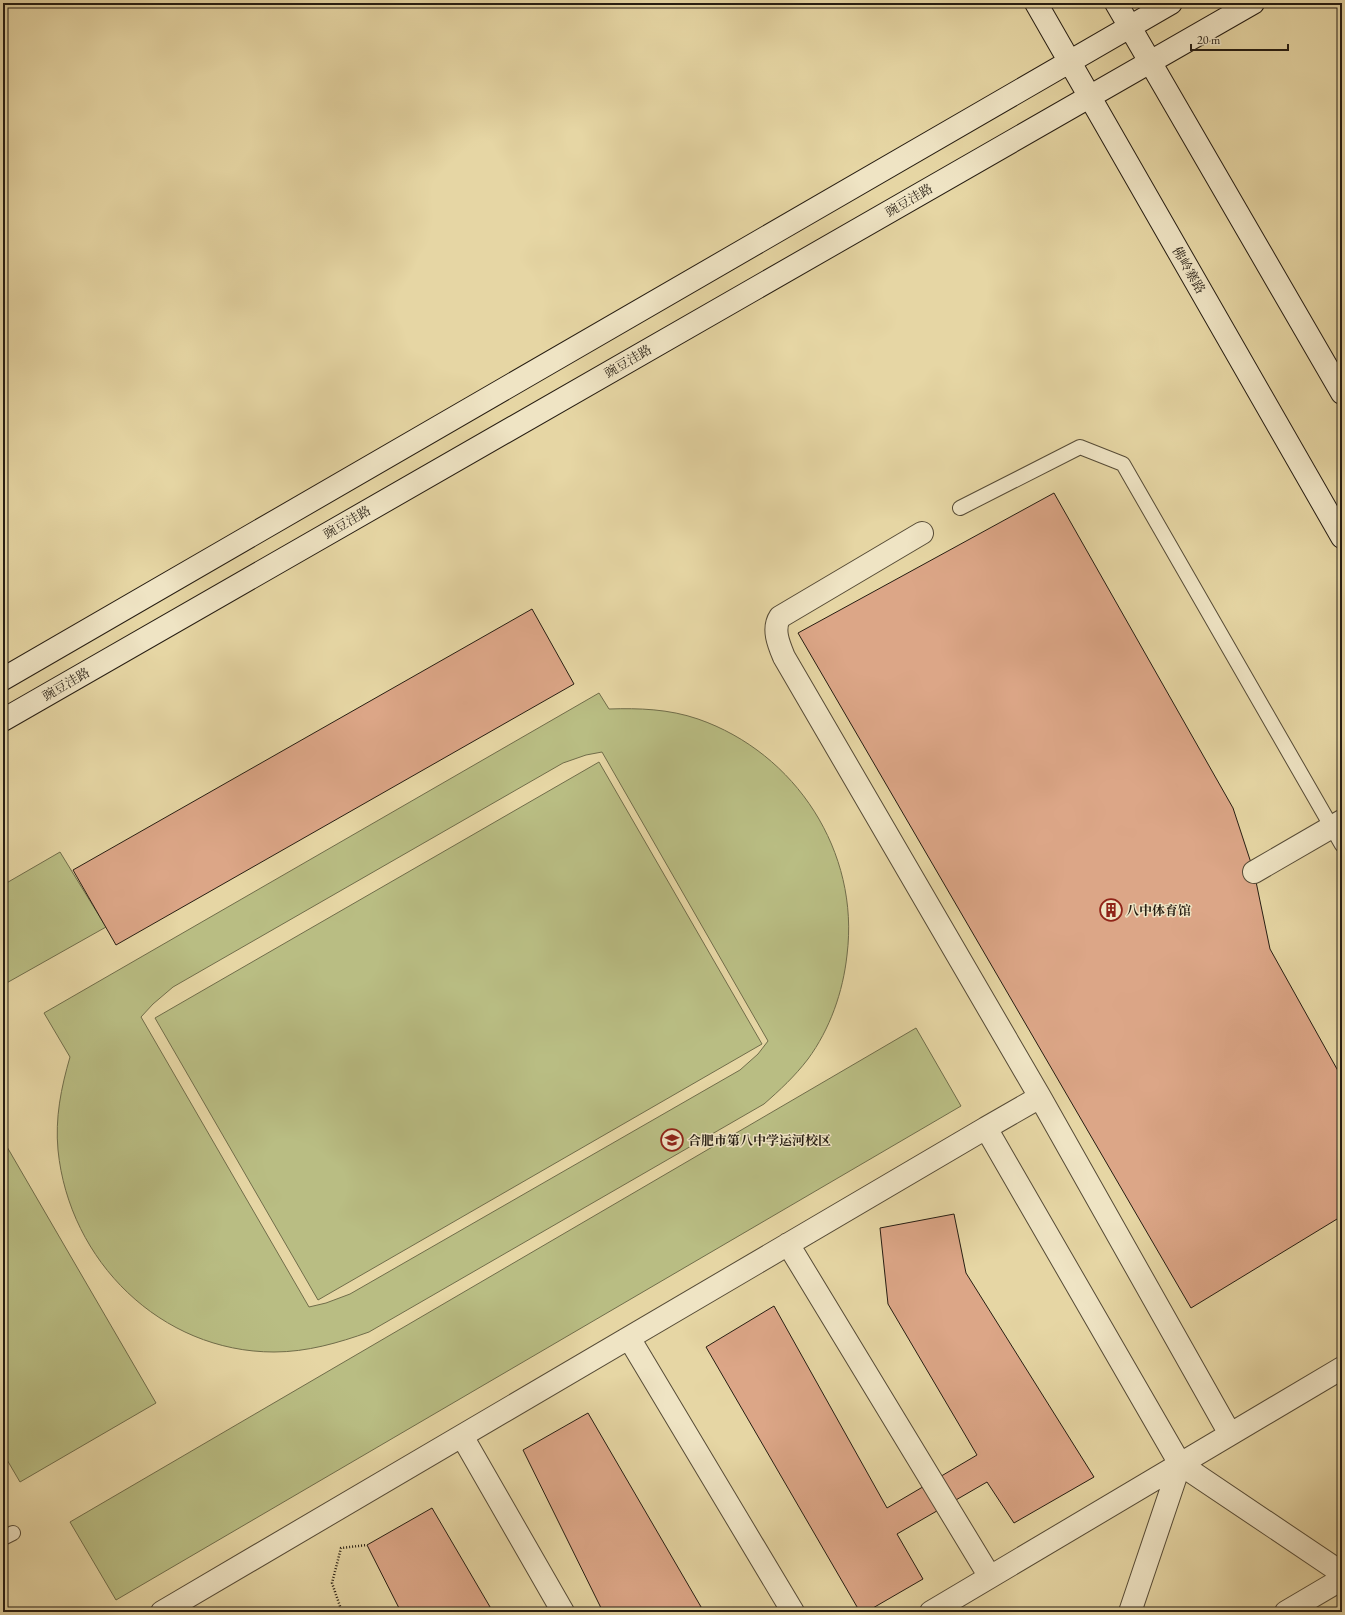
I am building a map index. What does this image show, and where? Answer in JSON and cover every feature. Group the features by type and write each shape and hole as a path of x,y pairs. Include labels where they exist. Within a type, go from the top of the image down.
{"street":[{"name":"佛岭寨路","path":"1036,3 1342,536"},
{"path":"1116,3 1342,394"},
{"path":"3,679 1171,3"},
{"name":"豌豆洼路","path":"3,720 1253,3"},
{"path":"922,533 780,616 777,624 777,638 784,657 1040,1097 1230,1434"},
{"path":"1254,872 1338,831"},
{"path":"162,1612 1040,1097"},
{"path":"986,1128 1180,1464 1342,1573"},
{"path":"788,1244 990,1577"},
{"path":"629,1338 793,1612"},
{"path":"931,1612 1342,1368"},
{"path":"462,1436 563,1612"},
{"path":"1130,1612 1180,1464"},
{"path":"1290,1611 1342,1579"}],"lane":[{"path":"960,508 1080,447 1123,464 1338,831"}],"path":[{"path":"342,1612 332,1583 341,1548 367,1545"}],"green space":[{"path":"599,693 609,709 654,710 676,713 698,719 733,735 764,756 792,781 814,811 831,844 843,879 848,917 847,955 839,996 829,1023 808,1059 787,1083 764,1104 369,1332 346,1340 310,1349 274,1352 233,1348 194,1336 159,1317 128,1293 101,1263 80,1228 66,1191 58,1150 57,1126 61,1092 70,1057 44,1013","holes":["602,752 768,1041 758,1054 740,1070 350,1294 326,1303 309,1307 141,1017 153,1004 173,987 563,763 586,755"]},
{"path":"599,762 762,1044 318,1300 155,1018"},
{"path":"60,852 106,927 3,985 3,885"},
{"path":"916,1028 961,1106 116,1600 70,1522"},
{"path":"3,1140 156,1403 20,1482 3,1453"}],"building":[{"name":"八中体育馆","path":"1054,493 1233,808 1254,872 1270,949 1342,1078 1342,1216 1191,1308 798,633"},
{"path":"532,609 574,684 116,945 73,870"},
{"path":"954,1214 966,1273 1094,1477 1014,1523 987,1482 897,1534 923,1579 866,1612 860,1612 706,1347 774,1306 887,1508 977,1455 888,1304 880,1228"},
{"path":"588,1413 704,1612 603,1612 523,1450"},
{"path":"432,1508 493,1612 401,1612 367,1545"}],"place":[{"name":"八中体育馆","path":"1111,910"},
{"name":"合肥市第八中学运河校区","path":"672,1140"}]}
